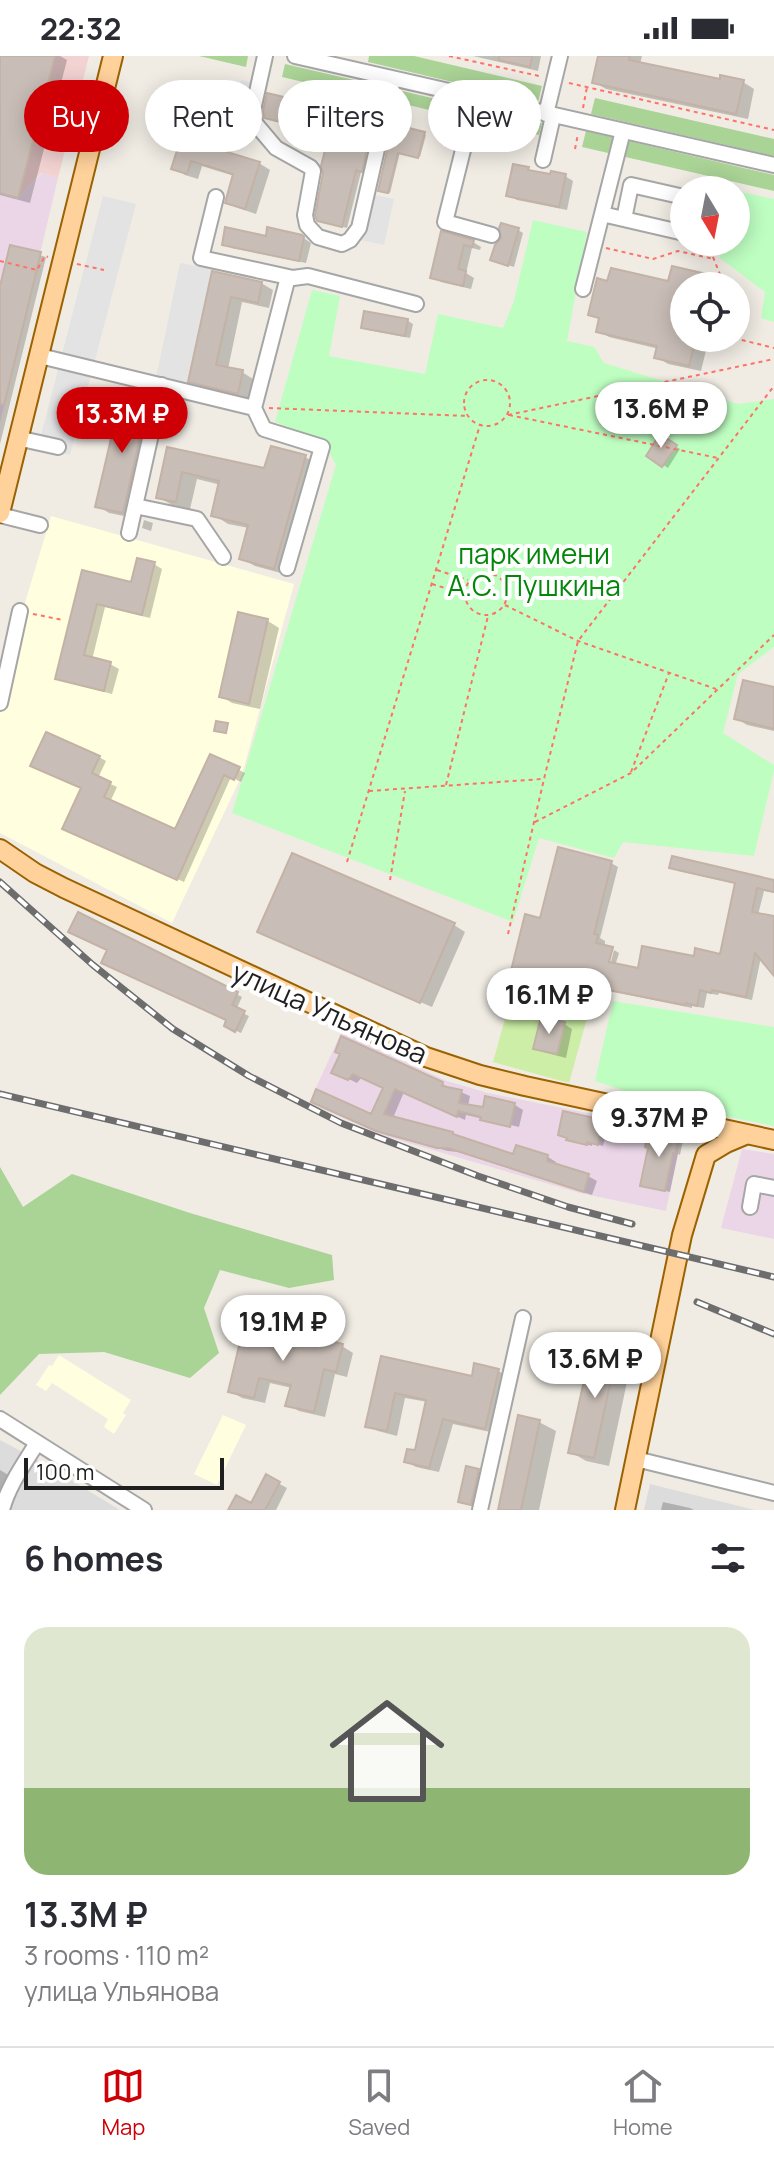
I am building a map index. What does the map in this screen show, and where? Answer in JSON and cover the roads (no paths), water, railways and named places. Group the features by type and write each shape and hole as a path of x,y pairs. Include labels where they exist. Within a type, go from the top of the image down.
{"main road":[{"path":"0,514 113,56"},
{"name":"улица Ульянова","path":"0,849 64,888 477,1082 774,1140"},
{"path":"625,1510 682,1235 707,1154 688,1122"},
{"path":"707,1154 745,1135"}],"street":[{"path":"265,56 253,110 254,122 276,148 310,167 313,176 305,215 307,225 318,237 342,244 350,240 359,228 393,79"},
{"path":"295,56 352,62 393,79 428,87"},
{"path":"543,160 560,56"},
{"path":"541,113 774,165"},
{"path":"583,289 623,131"},
{"path":"462,152 445,222 492,235"},
{"path":"624,219 631,185 670,194"},
{"path":"216,197 201,258 288,277 308,276 416,304"},
{"path":"602,214 670,230"},
{"path":"287,568 322,447 264,429 254,408 288,277"},
{"path":"40,356 254,408"},
{"path":"129,533 162,385"},
{"path":"17,438 58,447"},
{"path":"135,506 197,519 223,557"},
{"path":"0,514 40,525"},
{"path":"0,703 20,611"},
{"path":"750,1207 754,1184 774,1188"},
{"path":"480,1510 523,1318"},
{"path":"0,1419 144,1510"},
{"path":"2,1510 10,1488 37,1443"},
{"path":"636,1459 774,1493"}],"railway":[{"path":"0,882 93,965 173,1029 249,1076 341,1123 478,1176 568,1207 632,1224"},
{"path":"0,1094 774,1277"},
{"path":"697,1302 774,1334"}],"park label":[{"name":"парк имени А.С. Пушкина","path":"534,569"}]}
